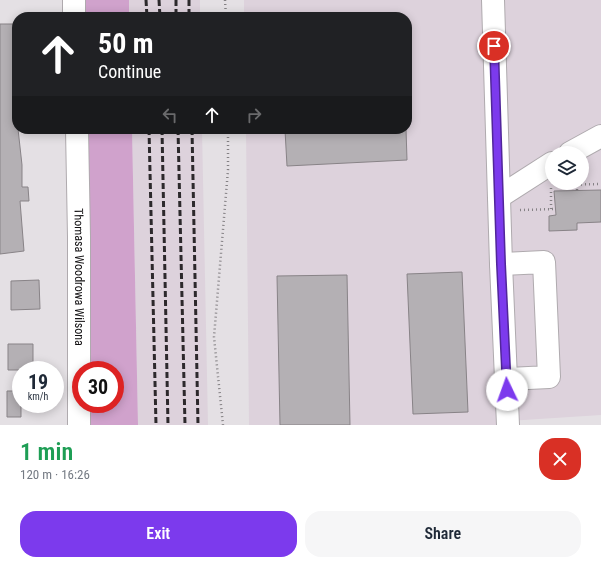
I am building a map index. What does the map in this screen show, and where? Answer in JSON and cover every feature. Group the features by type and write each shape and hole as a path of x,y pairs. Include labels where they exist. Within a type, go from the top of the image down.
{"street":[{"path":"74,0 74,12"},
{"path":"493,0 507,203 500,241 508,425"},
{"name":"Thomasa Woodrowa Wilsona","path":"77,134 79,237 79,425"},
{"path":"583,146 601,136"},
{"path":"507,203 545,170"},
{"path":"501,264 544,262 549,377 506,379"}],"path":[{"path":"225,0 226,12"},
{"path":"223,425 214,337 228,170 228,134"},
{"path":"589,184 601,184"},
{"path":"551,190 551,209"},
{"path":"507,203 555,209"}],"shaded area":[{"path":"82,0 129,0 129,12 83,12"},
{"path":"129,0 200,0 200,12 129,12"},
{"path":"244,0 601,0 601,415 508,421 508,425 249,425 246,134 412,134 412,12 244,12"},
{"path":"86,134 132,134 138,425 90,425 90,413 124,413 124,361 90,361"},
{"path":"132,134 202,134 208,425 138,425"}],"building":[{"path":"0,24 12,24 12,134 19,134 22,165 22,187 28,187 29,201 20,201 24,251 0,254"},
{"path":"285,134 406,134 407,160 287,166"},
{"path":"601,190 601,222 577,223 577,230 549,231 549,216 556,215 554,191"},
{"path":"462,272 468,412 413,414 407,274"},
{"path":"347,275 350,425 280,425 277,276"},
{"path":"39,280 40,309 11,310 11,281"},
{"path":"8,344 33,344 33,361 12,361 12,370 8,370"},
{"path":"7,391 12,391 12,413 21,413 21,417 7,417"}],"railway":[{"path":"146,0 147,12"},
{"path":"159,0 160,12"},
{"path":"176,0 176,12"},
{"path":"189,0 189,12"},
{"path":"149,134 156,425"},
{"path":"162,134 168,425"},
{"path":"178,134 185,425"},
{"path":"192,134 198,425"}],"route":[{"path":"494,46 501,264 507,390"}]}
